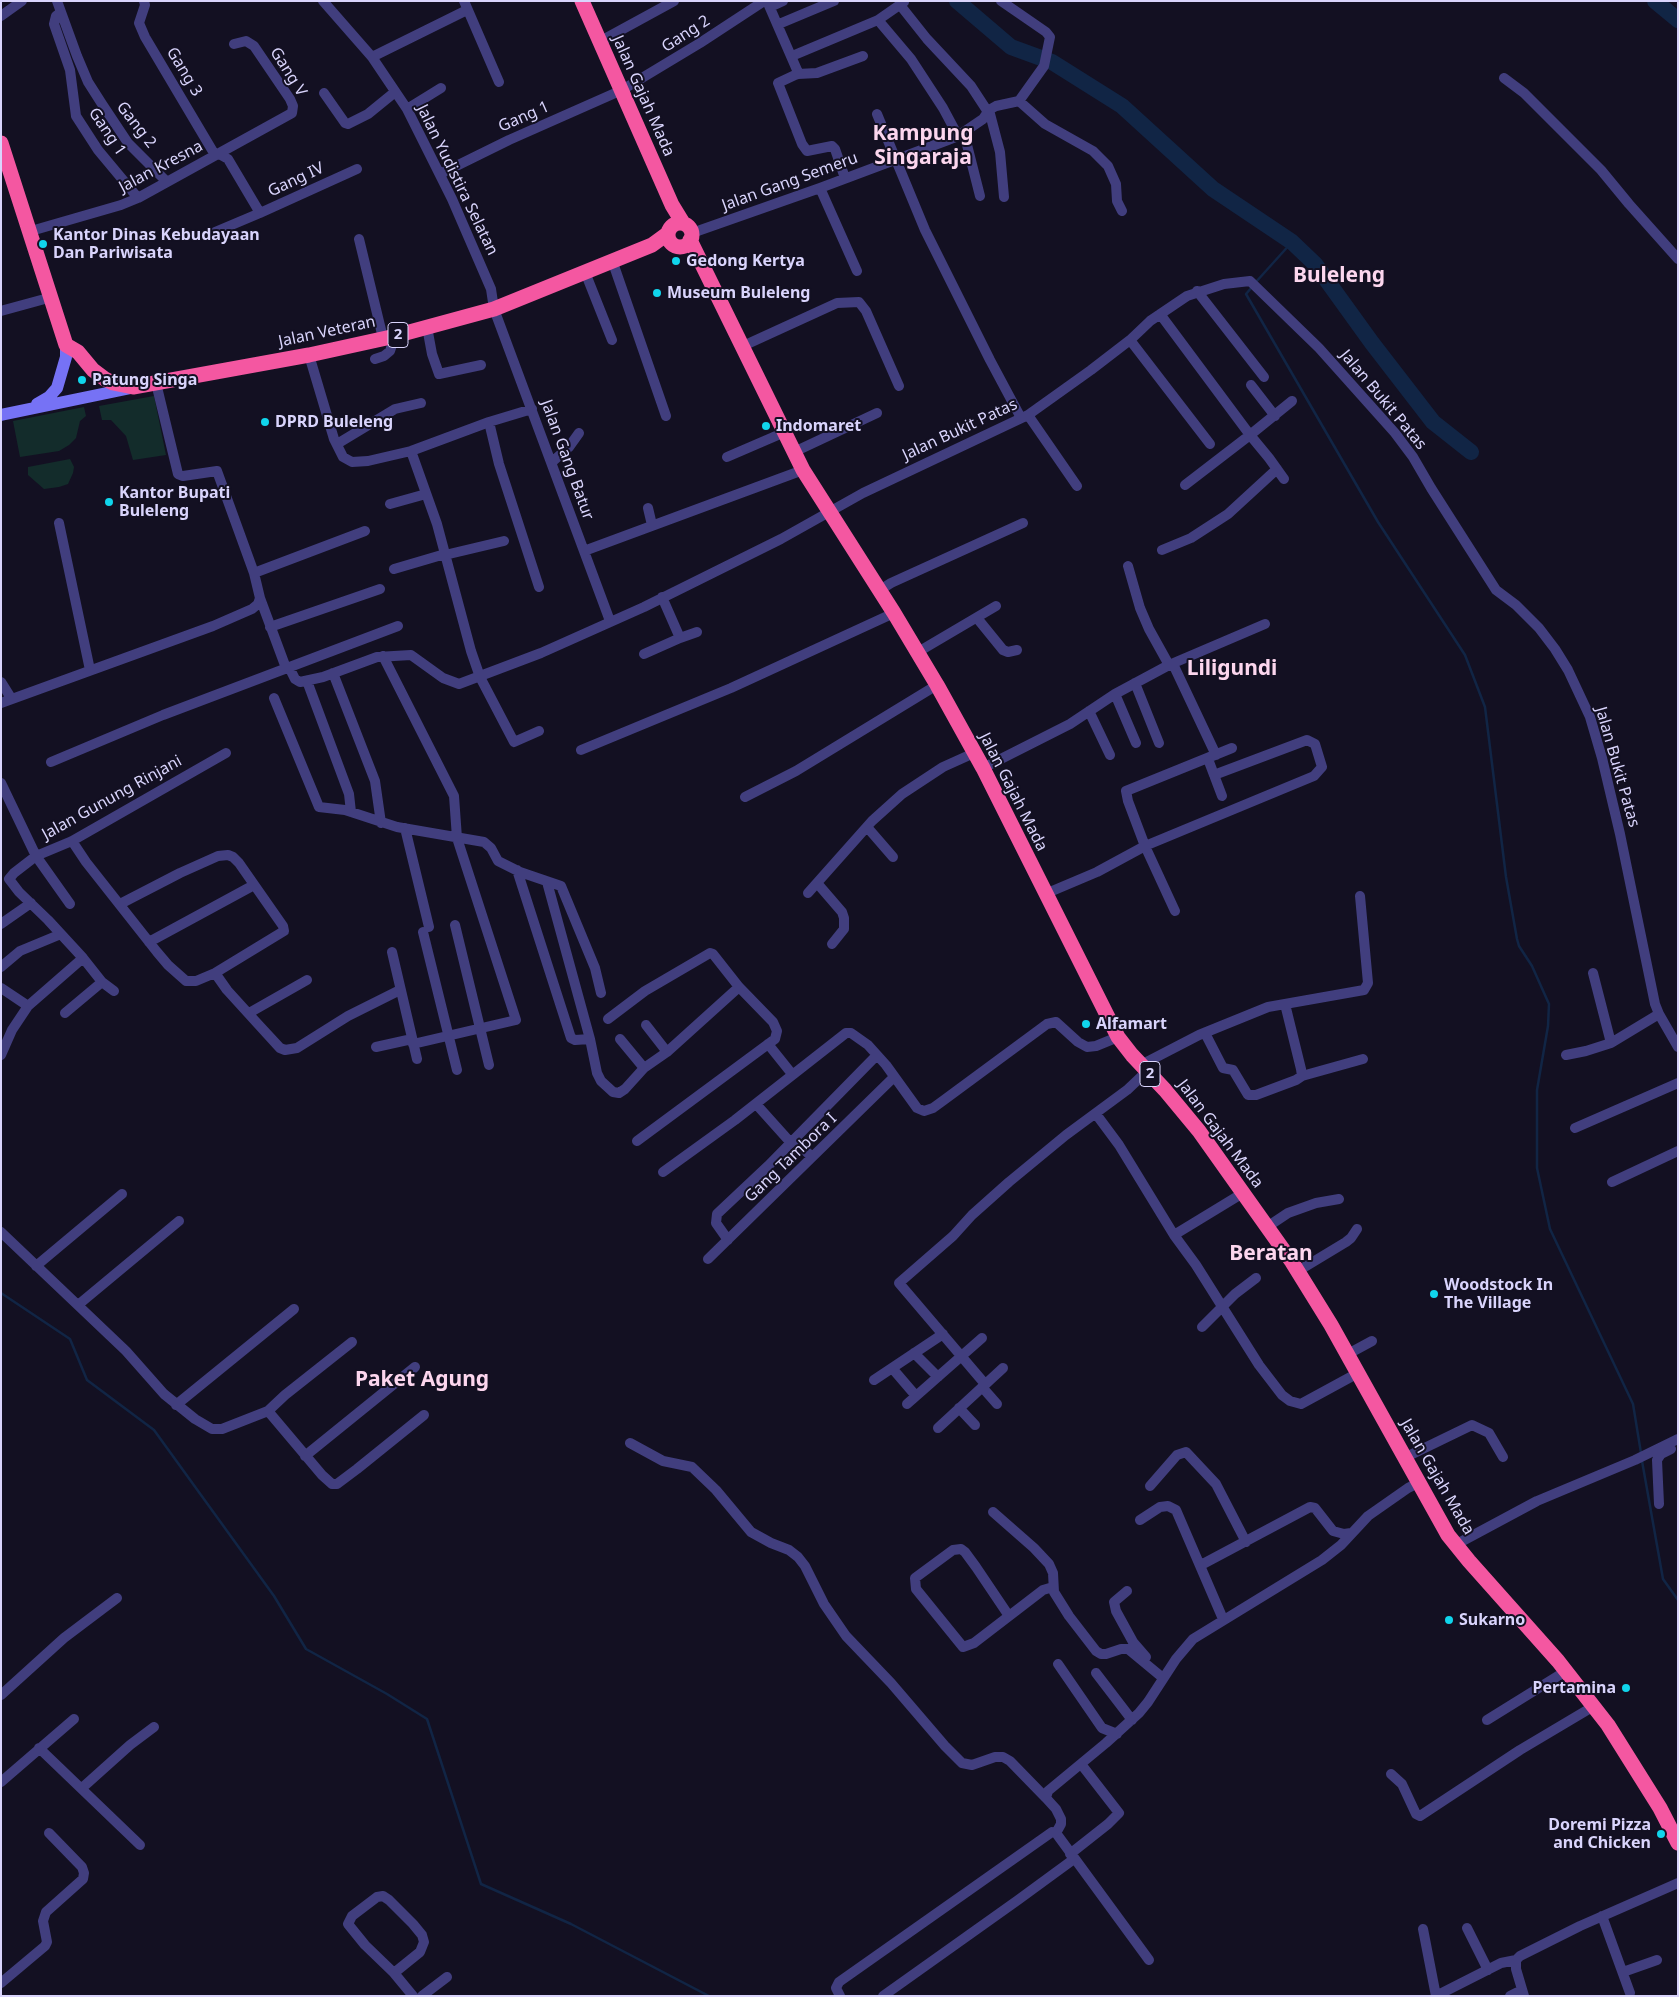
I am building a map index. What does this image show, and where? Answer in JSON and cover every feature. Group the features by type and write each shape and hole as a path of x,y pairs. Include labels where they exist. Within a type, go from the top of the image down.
{"highway":[{"name":"Jalan Gajah Mada","path":"582,1 672,205 680,235 698,257 803,470 880,590 937,685 982,768 1118,1037 1199,1131 1298,1271 1318,1301 1418,1483 1455,1545 1566,1671 1594,1706 1633,1763 1678,1843"},
{"path":"1,143 31,231 66,345"},
{"name":"Jalan Veteran","path":"133,387 309,355 494,309 612,260 680,235"},
{"name":"2","path":"66,345 78,352 93,370 105,379 133,387"}],"main road":[{"path":"28,409 45,401 57,388 66,358 66,345"},
{"name":"Jalan Veteran","path":"1,414 133,387"}],"street":[{"path":"1,16 22,1"},
{"path":"57,1 60,13"},
{"name":"Gang 3","path":"144,1 145,5 139,22 145,37 217,154"},
{"name":"Jalan Yudistira Selatan","path":"323,1 372,57 407,109 440,174 484,269 491,289 494,309"},
{"path":"600,42 674,1"},
{"name":"Gang 2","path":"622,90 767,3 783,1"},
{"path":"779,24 834,1"},
{"path":"1001,1 1046,32 1050,40 1044,66 1019,101 1045,124 1093,152 1108,166 1116,184 1117,201 1122,211"},
{"path":"767,3 779,24 798,74"},
{"path":"792,56 878,20 903,3 927,39 971,86 989,111 1000,152 1004,197"},
{"path":"372,57 465,6 499,82"},
{"name":"Gang 2","path":"60,13 88,82 128,143 167,182"},
{"name":"Gang 1","path":"60,13 56,16 54,24 70,70 76,116 98,150 138,198"},
{"path":"878,20 911,59 961,134 980,196"},
{"name":"Gang V","path":"217,154 279,121 294,110 290,99 254,46 246,41 234,44"},
{"path":"845,178 832,146 807,151 802,144 778,83 798,74 817,73 863,56"},
{"path":"1504,78 1524,93 1601,170 1678,259"},
{"path":"407,109 441,88"},
{"name":"Gang 1","path":"440,174 509,140 622,90"},
{"path":"324,93 348,124 368,114 395,92"},
{"name":"Jalan Gang Semeru","path":"680,235 820,188 961,134 983,119 996,106 1019,101"},
{"path":"877,114 925,230 990,360 1024,417 1077,486"},
{"name":"Jalan Kresna","path":"31,231 121,205 138,198 217,154"},
{"name":"Gang IV","path":"217,154 228,159 260,213 357,169"},
{"path":"820,188 858,271"},
{"path":"215,232 260,213"},
{"path":"359,239 387,337 392,345 390,351 384,356 375,358"},
{"path":"612,260 666,416"},
{"path":"585,272 612,340"},
{"name":"Jalan Bukit Patas","path":"830,512 910,470 1024,417 1130,340 1176,301 1197,291 1233,282 1253,283 1319,348 1395,434 1418,464 1490,582 1496,590 1516,605 1538,628 1555,649 1568,670 1590,717 1598,742 1617,819 1659,1014 1678,1047"},
{"path":"1197,291 1264,377"},
{"path":"1,311 52,297"},
{"path":"743,346 837,303 859,302 866,311 899,386"},
{"name":"Jalan Gang Batur","path":"494,309 610,621"},
{"path":"1160,314 1284,479"},
{"path":"427,327 432,354 439,374 481,365"},
{"path":"1130,340 1210,444"},
{"path":"309,355 326,415 337,444 343,457 352,462 357,463 411,452 489,422 532,409"},
{"path":"156,383 177,471 183,476 217,471 254,572 260,598 270,627 288,668 297,681 307,681 383,656 411,655 450,681 460,684 541,653 662,597 765,547 830,512"},
{"path":"1251,385 1274,416"},
{"path":"1184,485 1292,401"},
{"path":"337,444 395,409 421,403"},
{"path":"794,452 877,413"},
{"path":"489,422 499,464 539,587"},
{"path":"727,457 785,432"},
{"path":"552,462 569,447 579,433"},
{"path":"411,452 445,554 471,651 480,677 514,742 539,731"},
{"path":"1162,550 1191,538 1228,514 1277,469"},
{"path":"584,551 803,470"},
{"path":"390,504 426,494"},
{"path":"648,508 652,525"},
{"path":"59,523 90,670"},
{"path":"880,590 891,583 1023,523"},
{"path":"254,572 365,531"},
{"path":"394,570 445,554 504,541"},
{"path":"1128,566 1140,608 1149,629 1171,665 1212,757 1214,776 1222,796"},
{"path":"270,627 380,589"},
{"path":"662,597 680,638"},
{"path":"1,703 214,626 252,609 258,604 260,598"},
{"path":"918,652 996,606"},
{"path":"581,750 731,688 894,613"},
{"path":"977,618 1003,650 1008,652 1017,650"},
{"path":"982,768 1070,724 1134,683 1265,624"},
{"path":"51,762 126,730 398,626"},
{"path":"644,654 697,632"},
{"path":"376,1048 448,1036 516,1020 457,838 454,796 383,656"},
{"path":"333,673 375,781 382,823"},
{"path":"307,681 349,794 351,812"},
{"path":"1,682 11,698"},
{"path":"1134,683 1159,743"},
{"path":"745,797 796,771 937,685"},
{"path":"1115,694 1136,744"},
{"path":"274,698 318,805 322,808 351,812 382,823 404,828 484,842 491,848 498,861 561,886 595,968 601,993"},
{"path":"1090,711 1110,755"},
{"path":"1045,894 1097,872 1145,846 1314,776 1319,772 1321,762 1315,744 1307,740 1214,776"},
{"path":"1175,911 1145,846 1126,792 1232,748"},
{"name":"Jalan Gunung Rinjani","path":"70,904 36,856 72,841 226,753"},
{"path":"808,893 884,810 915,785 943,768 974,753"},
{"path":"1,783 36,856 9,879 83,958 102,982 114,991"},
{"path":"867,827 893,857"},
{"path":"404,828 448,1036 457,1070"},
{"path":"72,841 120,904 149,942 168,965 186,981 196,981 215,973 284,931 283,926 233,857 223,856 180,873 120,904"},
{"path":"517,870 571,1038 575,1040 590,1039"},
{"path":"547,882 590,1039 597,1073 601,1081 613,1092 619,1092 624,1089 644,1068 666,1052 739,986"},
{"path":"818,883 842,912 844,918 844,929 832,944"},
{"path":"149,942 254,886"},
{"path":"997,1404 961,1356 899,1283 953,1236 1009,1182 1066,1135 1127,1090 1144,1068 1206,1033 1268,1007 1360,991 1367,987 1360,896"},
{"path":"1,924 31,903"},
{"path":"455,925 489,1065"},
{"path":"1,968 20,951 61,934"},
{"path":"392,952 417,1059"},
{"path":"608,1019 646,991 710,953 713,954 776,1027 777,1035 768,1044 637,1141"},
{"path":"1,1055 12,1030 28,1006 83,958"},
{"path":"215,973 227,990 280,1048 285,1050 292,1050 348,1016 400,990"},
{"path":"1594,973 1611,1043"},
{"path":"249,1013 307,980"},
{"path":"65,1013 102,982"},
{"path":"1,988 28,1006"},
{"path":"1285,1004 1302,1076"},
{"path":"1566,1055 1611,1043 1659,1014"},
{"path":"663,1172 756,1104 846,1033 851,1033 860,1038 877,1055 916,1108 921,1111 926,1111 944,1100 1047,1024 1058,1023 1078,1042 1087,1046 1096,1046 1118,1037"},
{"path":"646,1025 666,1052"},
{"path":"1206,1033 1223,1068 1233,1070 1250,1096 1296,1080 1302,1076 1363,1059"},
{"path":"620,1038 644,1068"},
{"path":"768,1044 792,1074"},
{"path":"728,1240 716,1223 717,1214 792,1142 877,1055"},
{"name":"Gang Tambora I","path":"708,1259 894,1077"},
{"path":"1575,1128 1678,1083"},
{"path":"756,1104 792,1142 812,1157"},
{"path":"1096,1114 1142,1180 1174,1235 1196,1265 1266,1375 1282,1395 1296,1404 1305,1402 1358,1373"},
{"path":"1612,1182 1678,1150"},
{"path":"1174,1235 1243,1193"},
{"path":"36,1266 122,1194"},
{"path":"1267,1227 1288,1213 1310,1205 1339,1199"},
{"path":"78,1305 179,1221"},
{"path":"1298,1271 1346,1242 1357,1229"},
{"path":"1,1232 126,1351 176,1406 212,1429 228,1428 268,1411 285,1395 352,1342"},
{"path":"1202,1327 1235,1294 1256,1278"},
{"path":"176,1406 294,1309"},
{"path":"874,1380 943,1334"},
{"path":"907,1404 982,1338"},
{"path":"1348,1354 1372,1341"},
{"path":"914,1353 938,1377"},
{"path":"305,1456 416,1367"},
{"path":"892,1368 916,1396"},
{"path":"938,1428 1003,1368"},
{"path":"959,1408 975,1425"},
{"path":"268,1411 328,1482 337,1484 424,1415"},
{"path":"1404,1458 1472,1425 1489,1433 1503,1457"},
{"path":"1455,1545 1537,1501 1640,1458 1678,1439"},
{"path":"630,1443 663,1461 692,1467 716,1490 744,1526 751,1532 770,1543 790,1550 798,1557 811,1577 824,1604 846,1636 897,1690 945,1746 962,1763 972,1765 995,1757 1003,1757 1010,1761 1056,1809 1061,1819 1061,1824 1056,1833"},
{"path":"1659,1504 1658,1458 1678,1446"},
{"path":"1150,1486 1177,1455 1186,1452 1216,1484 1246,1542"},
{"path":"1046,1798 1052,1787 1132,1720 1148,1702 1193,1639 1322,1560 1341,1545 1351,1533 1379,1508 1418,1483"},
{"path":"1140,1520 1160,1507 1173,1507 1181,1518 1223,1619"},
{"path":"1201,1565 1312,1507 1333,1531 1344,1534 1351,1533"},
{"path":"992,1512 1044,1558 1053,1572 1053,1587 1069,1616 1098,1652 1106,1654 1125,1648 1166,1675"},
{"path":"1009,1616 976,1566 961,1549 953,1550 915,1578 916,1589 961,1646 966,1647 974,1644 1044,1590 1053,1587"},
{"path":"1127,1592 1114,1602 1116,1611 1142,1654 1166,1675"},
{"path":"1,1695 64,1638 117,1598"},
{"path":"1058,1664 1102,1728 1116,1734"},
{"path":"1487,1720 1566,1671"},
{"path":"1096,1672 1132,1720"},
{"path":"1391,1774 1402,1784 1416,1814 1420,1816 1520,1750 1594,1706"},
{"path":"1,1782 74,1719"},
{"path":"82,1788 130,1745 154,1727"},
{"path":"40,1748 140,1845"},
{"path":"884,1996 1026,1895 1119,1813 1081,1764"},
{"path":"840,1996 836,1988 838,1982 1049,1832 1056,1833 1149,1960"},
{"path":"1,1983 45,1946 47,1942 43,1919 46,1912 82,1881 84,1876 82,1867 48,1833"},
{"path":"1423,1929 1436,1996 1506,1961 1516,1960 1531,1950 1602,1916 1678,1883"},
{"path":"394,1973 420,1952 424,1942 422,1935 414,1924 390,1900 383,1896 377,1897 352,1916 348,1924 413,1996"},
{"path":"1602,1916 1630,1993"},
{"path":"1467,1928 1488,1970"},
{"path":"1510,1996 1523,1993 1516,1970 1516,1960"},
{"path":"1622,1972 1657,1960"},
{"path":"422,1996 447,1977"}],"green space":[{"path":"154,396 166,455 133,460 126,436 111,420 102,420 99,406"},
{"path":"84,407 86,416 80,421 76,438 69,445 59,451 20,457 13,421"},
{"path":"70,459 74,467 68,484 44,489 28,475 28,467"}],"waterway":[{"path":"957,1 1011,47 1052,62 1122,106 1213,189 1292,242 1315,264 1372,343 1433,422 1471,452"},
{"path":"1655,1 1678,20"},
{"path":"1255,283 1292,242"},
{"path":"1252,287 1246,294 1378,522 1465,655 1485,707 1506,877 1517,939 1519,946 1532,966 1549,1004 1548,1026 1537,1090 1537,1168 1550,1229 1633,1404 1641,1453"},
{"path":"1,1293 70,1339 87,1380 154,1430 274,1596 306,1649 387,1694 427,1719 481,1884 571,1924 709,1996"},
{"path":"1642,1461 1663,1579 1678,1600"}],"place":[{"name":"Kantor Dinas Kebudayaan Dan Pariwisata","path":"43,244"},
{"name":"Gedong Kertya","path":"676,261"},
{"name":"Museum Buleleng","path":"657,293"},
{"name":"Patung Singa","path":"82,380"},
{"name":"DPRD Buleleng","path":"265,422"},
{"name":"Indomaret","path":"766,426"},
{"name":"Kantor Bupati Buleleng","path":"109,502"},
{"name":"Alfamart","path":"1086,1024"},
{"name":"Woodstock In The Village","path":"1434,1294"},
{"name":"Sukarno","path":"1449,1620"},
{"name":"Pertamina","path":"1626,1688"},
{"name":"Doremi Pizza and Chicken","path":"1661,1834"}],"district":[{"name":"Kampung Singaraja","path":"923,146"},
{"name":"Buleleng","path":"1339,276"},
{"name":"Liligundi","path":"1232,669"},
{"name":"Beratan","path":"1271,1254"},
{"name":"Paket Agung","path":"422,1380"}]}
